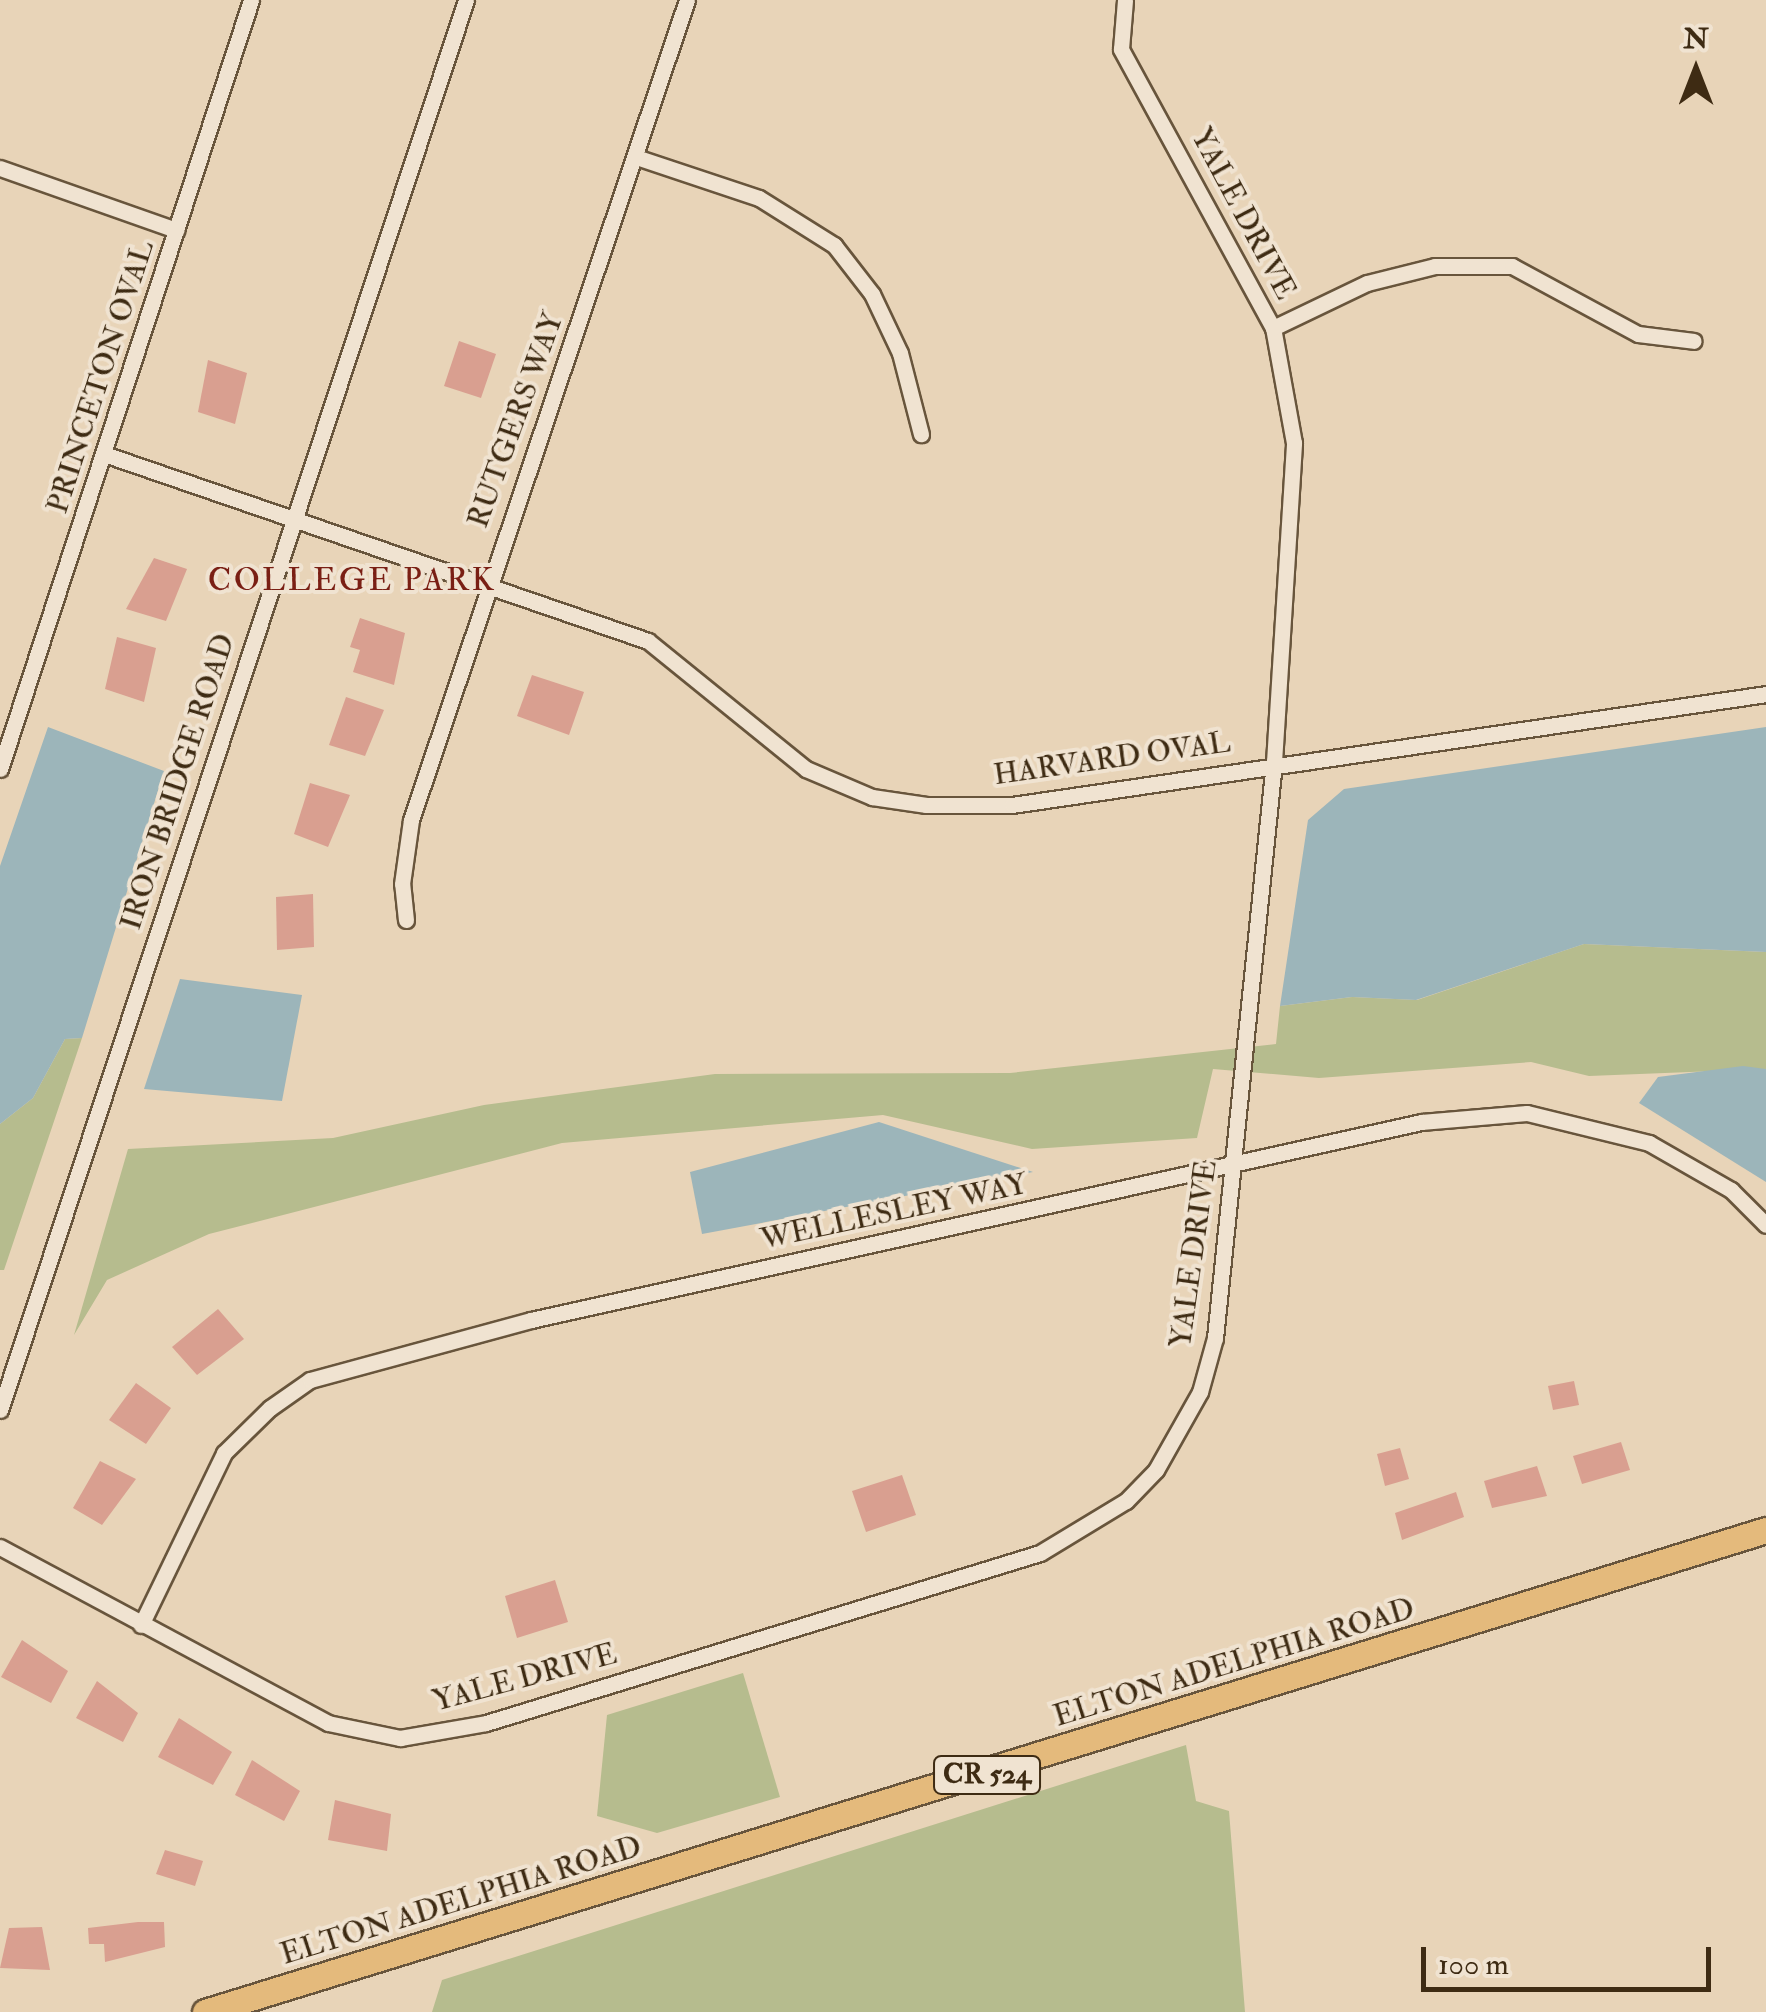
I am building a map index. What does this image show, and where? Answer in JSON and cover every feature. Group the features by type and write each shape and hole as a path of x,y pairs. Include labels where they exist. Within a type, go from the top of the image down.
{"main road":[{"name":"ELTON ADELPHIA ROAD","path":"205,2012 1766,1530"}],"street":[{"name":"PRINCETON OVAL","path":"0,769 108,455 251,0"},
{"name":"IRON BRIDGE ROAD","path":"0,1410 466,0"},
{"name":"RUTGERS WAY","path":"406,920 402,884 411,820 486,586 639,158 687,0"},
{"name":"YALE DRIVE","path":"0,1547 328,1723 400,1738 486,1723 1040,1552 1126,1502 1179,1438 1214,1338 1234,1168 1274,762 1294,443 1273,328 1120,48 1125,0"},
{"path":"639,158 759,198 834,245 872,294 900,354 922,434"},
{"path":"0,168 176,230"},
{"path":"1273,328 1366,283 1435,266 1512,266 1638,334 1694,340"},
{"name":"HARVARD OVAL","path":"108,455 648,641 806,769 872,797 1012,805 1274,762 1766,694"},
{"path":"0,706 18,709"},
{"name":"WELLESLEY WAY","path":"141,1625 224,1454 310,1380 682,1284 1234,1168 1421,1122 1528,1114 1650,1144 1731,1190 1766,1225"}],"green space":[{"path":"1584,944 1766,952 1766,1069 1589,1076 1531,1062 1319,1078 1213,1069 1197,1138 1032,1149 883,1115 562,1143 209,1234 107,1280 74,1335 128,1149 333,1138 484,1105 715,1074 1010,1073 1276,1044 1280,1006 1352,997 1417,1000"},
{"path":"82,1038 4,1270 0,1270 0,1124 33,1098 65,1039"},
{"path":"743,1673 780,1797 657,1833 597,1816 607,1715"},
{"path":"1186,1745 1196,1801 1229,1811 1245,2012 432,2012 442,1980"}],"water":[{"path":"48,727 164,771 82,1038 65,1039 33,1098 0,1124 0,866"},
{"path":"1766,727 1766,952 1584,944 1416,1000 1352,997 1280,1006 1308,820 1344,789"},
{"path":"180,979 302,995 282,1101 144,1089"},
{"path":"1743,1066 1766,1069 1766,1182 1639,1103 1658,1077"},
{"path":"879,1122 1033,1172 702,1234 690,1172"}],"building":[{"path":"459,341 496,354 481,398 444,386"},
{"path":"208,360 247,373 235,424 198,412"},
{"path":"154,558 187,569 166,621 126,609"},
{"path":"360,618 405,633 394,685 353,672 360,650 350,647"},
{"path":"117,637 156,648 144,702 105,689"},
{"path":"532,675 584,692 569,735 517,716"},
{"path":"346,697 384,710 365,756 329,745"},
{"path":"310,783 350,795 328,847 294,834"},
{"path":"313,894 314,947 277,950 276,897"},
{"path":"218,1309 244,1339 197,1375 172,1347"},
{"path":"1574,1381 1579,1405 1553,1410 1548,1386"},
{"path":"136,1383 171,1408 146,1444 109,1420"},
{"path":"1621,1442 1630,1470 1582,1484 1573,1456"},
{"path":"1400,1448 1409,1479 1385,1486 1377,1454"},
{"path":"100,1461 136,1479 102,1525 73,1508"},
{"path":"1537,1466 1547,1496 1492,1508 1484,1481"},
{"path":"902,1475 916,1515 866,1532 852,1491"},
{"path":"1456,1492 1464,1517 1402,1540 1395,1513"},
{"path":"555,1580 568,1622 517,1638 505,1596"},
{"path":"22,1640 68,1671 51,1703 1,1677"},
{"path":"97,1681 138,1713 123,1742 76,1718"},
{"path":"179,1718 232,1752 213,1785 158,1757"},
{"path":"252,1760 300,1791 284,1821 235,1795"},
{"path":"335,1800 391,1814 387,1851 328,1840"},
{"path":"165,1850 203,1861 195,1886 156,1874"},
{"path":"164,1922 165,1947 105,1962 104,1944 89,1944 88,1928"},
{"path":"42,1927 50,1970 0,1968 9,1928"}],"district":[{"name":"COLLEGE PARK","path":"352,580"}]}
